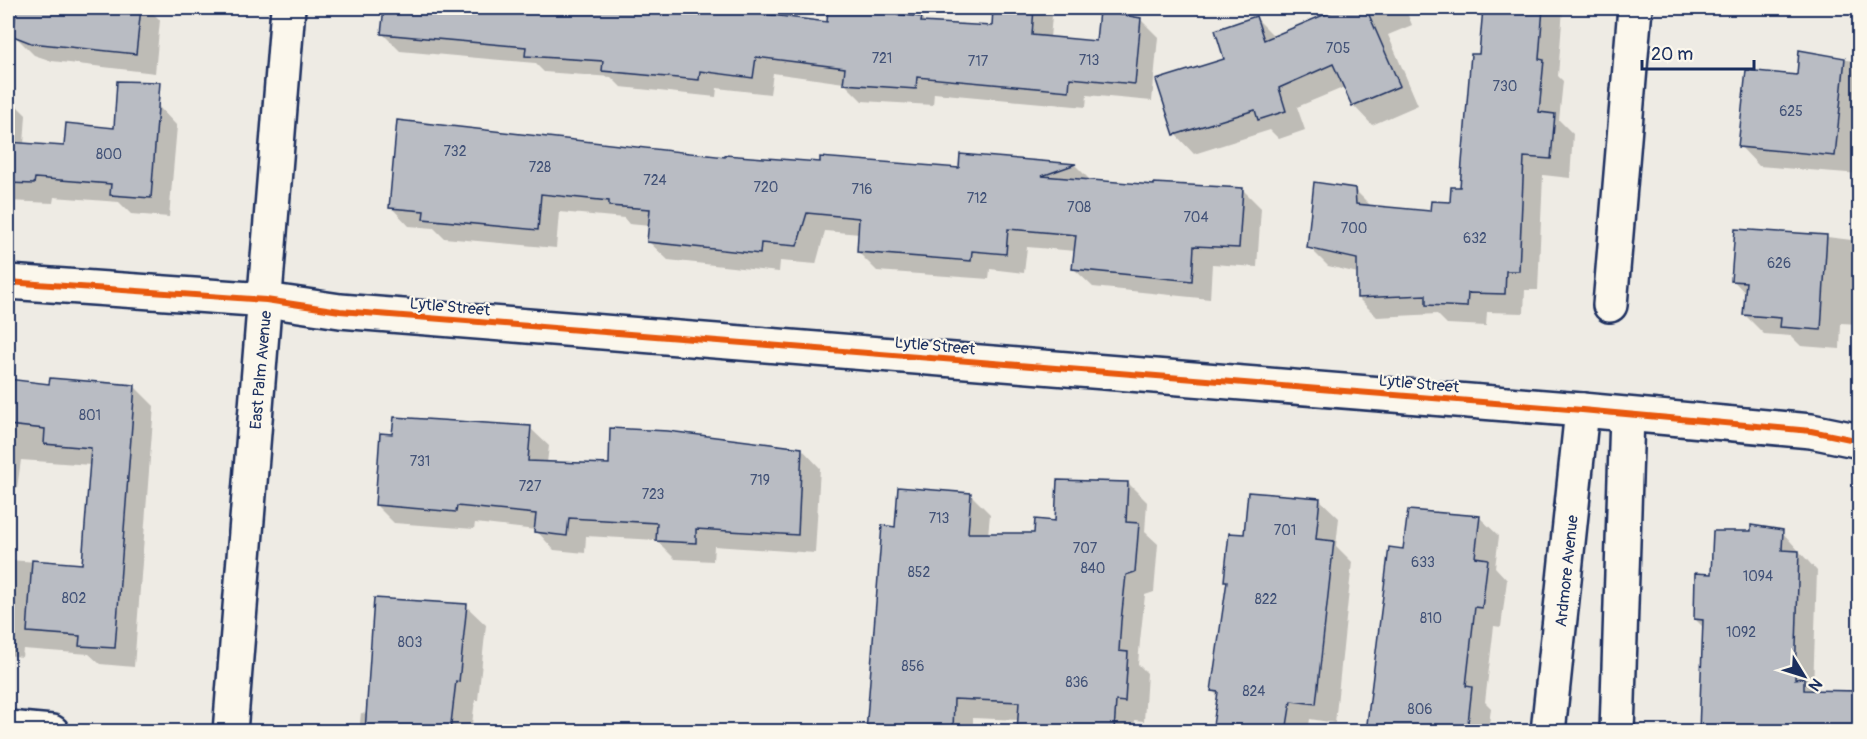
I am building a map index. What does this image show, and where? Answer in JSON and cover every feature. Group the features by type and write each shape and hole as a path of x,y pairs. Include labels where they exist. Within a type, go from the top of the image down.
{"street":[{"name":"East Palm Avenue","path":"230,732 288,8"},
{"path":"1610,304 1635,8"},
{"name":"Lytle Street","path":"8,282 266,300 340,311 1581,410 1810,431 1860,441"},
{"name":"Ardmore Avenue","path":"1548,732 1581,410"},
{"path":"1617,732 1627,415"},
{"path":"8,728 52,732"}],"building":[{"path":"16,8 141,8 136,54 31,43 13,36"},
{"path":"384,8 765,8 764,14 827,22 828,8 887,8 887,13 922,17 921,22 992,26 993,8 1034,8 1032,35 1096,41 1099,11 1141,18 1135,84 1070,78 1069,91 917,77 916,89 843,84 845,68 756,57 753,78 700,71 699,80 602,71 603,61 525,56 526,47 381,34"},
{"path":"1340,8 1366,8 1400,86 1352,106 1333,64 1279,88 1286,111 1258,120 1255,110 1174,135 1156,80 1224,59 1215,30 1256,16 1264,40"},
{"path":"1483,8 1543,8 1539,59 1544,60 1539,112 1555,114 1551,159 1524,157 1519,271 1506,271 1505,294 1468,293 1467,307 1426,305 1426,295 1357,298 1357,259 1307,248 1314,182 1355,188 1356,204 1430,211 1431,201 1450,202 1451,187 1460,187 1471,54 1479,54"},
{"path":"1799,50 1845,58 1835,156 1738,147 1746,70 1797,75"},
{"path":"117,81 160,82 151,198 110,195 111,184 35,178 34,184 8,183 8,142 64,146 66,123 114,128"},
{"path":"397,120 725,157 725,155 820,162 820,157 959,168 960,154 1076,164 1042,176 1154,185 1154,183 1243,188 1239,248 1194,246 1192,281 1072,269 1076,235 1008,229 1006,254 972,251 971,261 857,252 859,218 807,213 797,246 761,243 760,254 647,242 650,209 609,206 609,201 541,194 538,230 423,219 424,211 389,208"},
{"path":"1735,229 1827,235 1821,330 1780,327 1781,318 1743,315 1746,282 1731,281"},
{"path":"50,378 135,385 115,648 79,646 80,636 27,632 32,560 82,564 91,448 44,444 45,429 8,425 8,379 49,384"},
{"path":"394,417 531,426 528,461 609,464 610,428 668,431 802,448 798,535 696,529 696,543 656,541 657,523 569,518 567,536 534,532 536,514 457,506 456,512 375,505 380,433 392,434"},
{"path":"1057,480 1128,482 1126,522 1139,523 1135,572 1126,575 1121,621 1119,651 1128,652 1125,702 1116,701 1114,732 1017,732 1019,702 954,699 953,732 866,732 882,525 895,527 898,487 971,493 968,533 1034,533 1035,519 1055,521"},
{"path":"1248,492 1320,498 1316,539 1334,541 1316,704 1291,701 1286,732 1212,732 1218,692 1211,691 1227,581 1224,581 1229,533 1244,534"},
{"path":"1408,510 1480,516 1475,557 1488,559 1482,608 1475,607 1466,686 1472,687 1467,732 1377,732 1378,726 1367,724 1389,547 1403,549"},
{"path":"1751,525 1783,530 1782,550 1799,551 1795,679 1804,678 1804,690 1860,691 1860,732 1699,732 1703,620 1694,619 1695,573 1711,574 1713,531 1751,531"},
{"path":"374,598 467,604 459,682 456,681 450,732 365,732"}],"cycle path":[{"path":"8,282 266,300 340,311 1582,410 1811,431 1860,441"}]}
